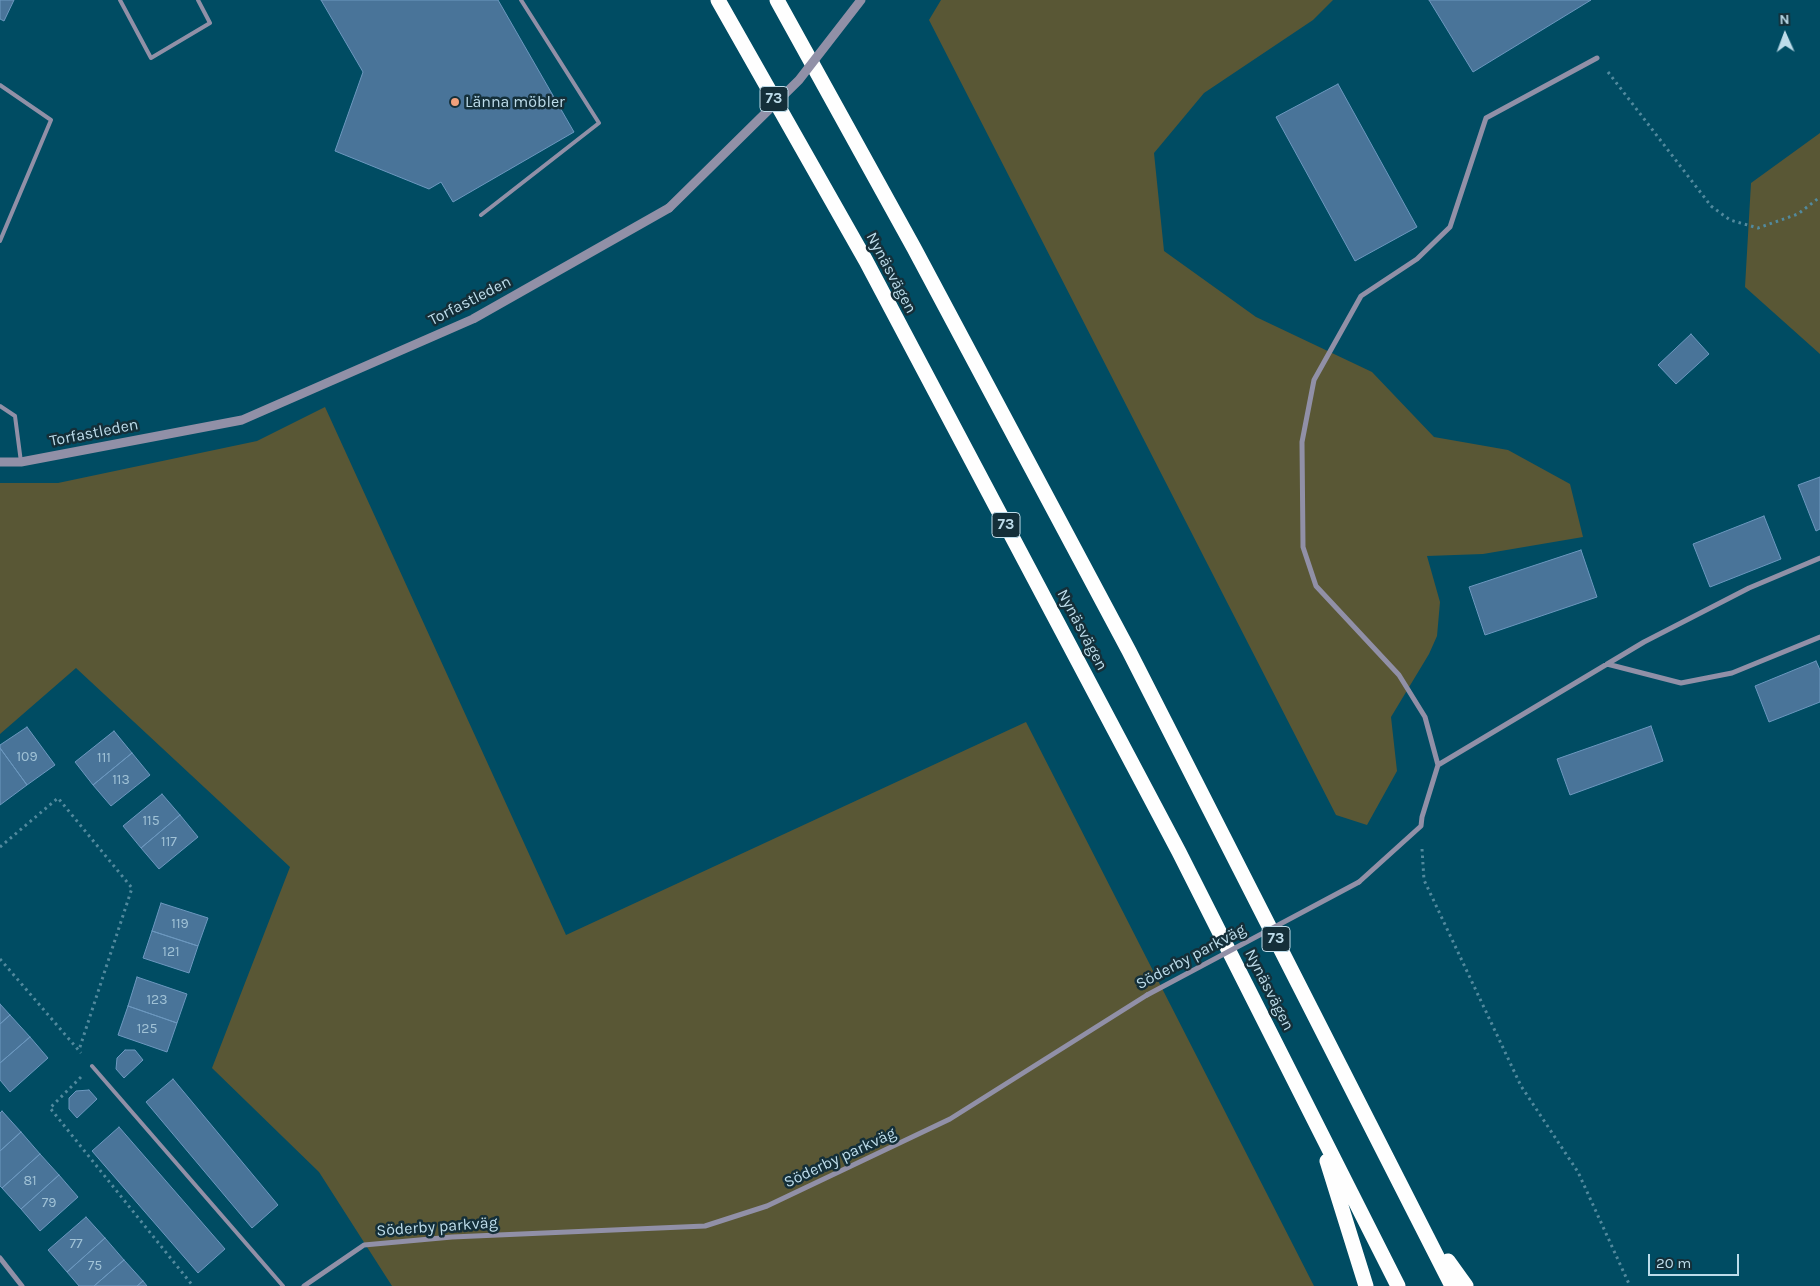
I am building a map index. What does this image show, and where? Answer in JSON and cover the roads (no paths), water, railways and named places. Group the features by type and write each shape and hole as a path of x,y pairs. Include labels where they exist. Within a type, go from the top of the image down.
{"highway":[{"name":"Nynäsvägen","path":"718,0 871,270 1175,843 1398,1286"},
{"name":"Nynäsvägen","path":"776,0 914,248 1124,642 1452,1286"},
{"path":"1314,1119 1366,1286"},
{"path":"1423,1227 1466,1286"}],"street":[{"name":"Torfastleden","path":"0,462 21,462 242,420 473,319 669,208 799,80 861,0"},
{"path":"1597,58 1486,118 1450,227 1417,259 1361,296 1314,380 1302,442 1303,547 1316,586 1399,675 1425,717 1438,766 1644,642 1741,593 1820,558"},
{"path":"1607,664 1682,683 1732,673 1820,637"},
{"name":"Söderby parkväg","path":"304,1286 364,1245 452,1237 704,1226 767,1206 950,1119 1146,995 1358,882 1421,826 1438,766"},
{"path":"0,1258 22,1286"}],"lane":[{"path":"120,0 151,58 210,23 198,0"},
{"path":"481,215 599,123 521,0"},
{"path":"0,85 51,120 0,241"},
{"path":"0,406 15,416 21,462"},
{"path":"92,1066 283,1286"}],"place":[{"name":"Länna möbler","path":"455,102"}]}
